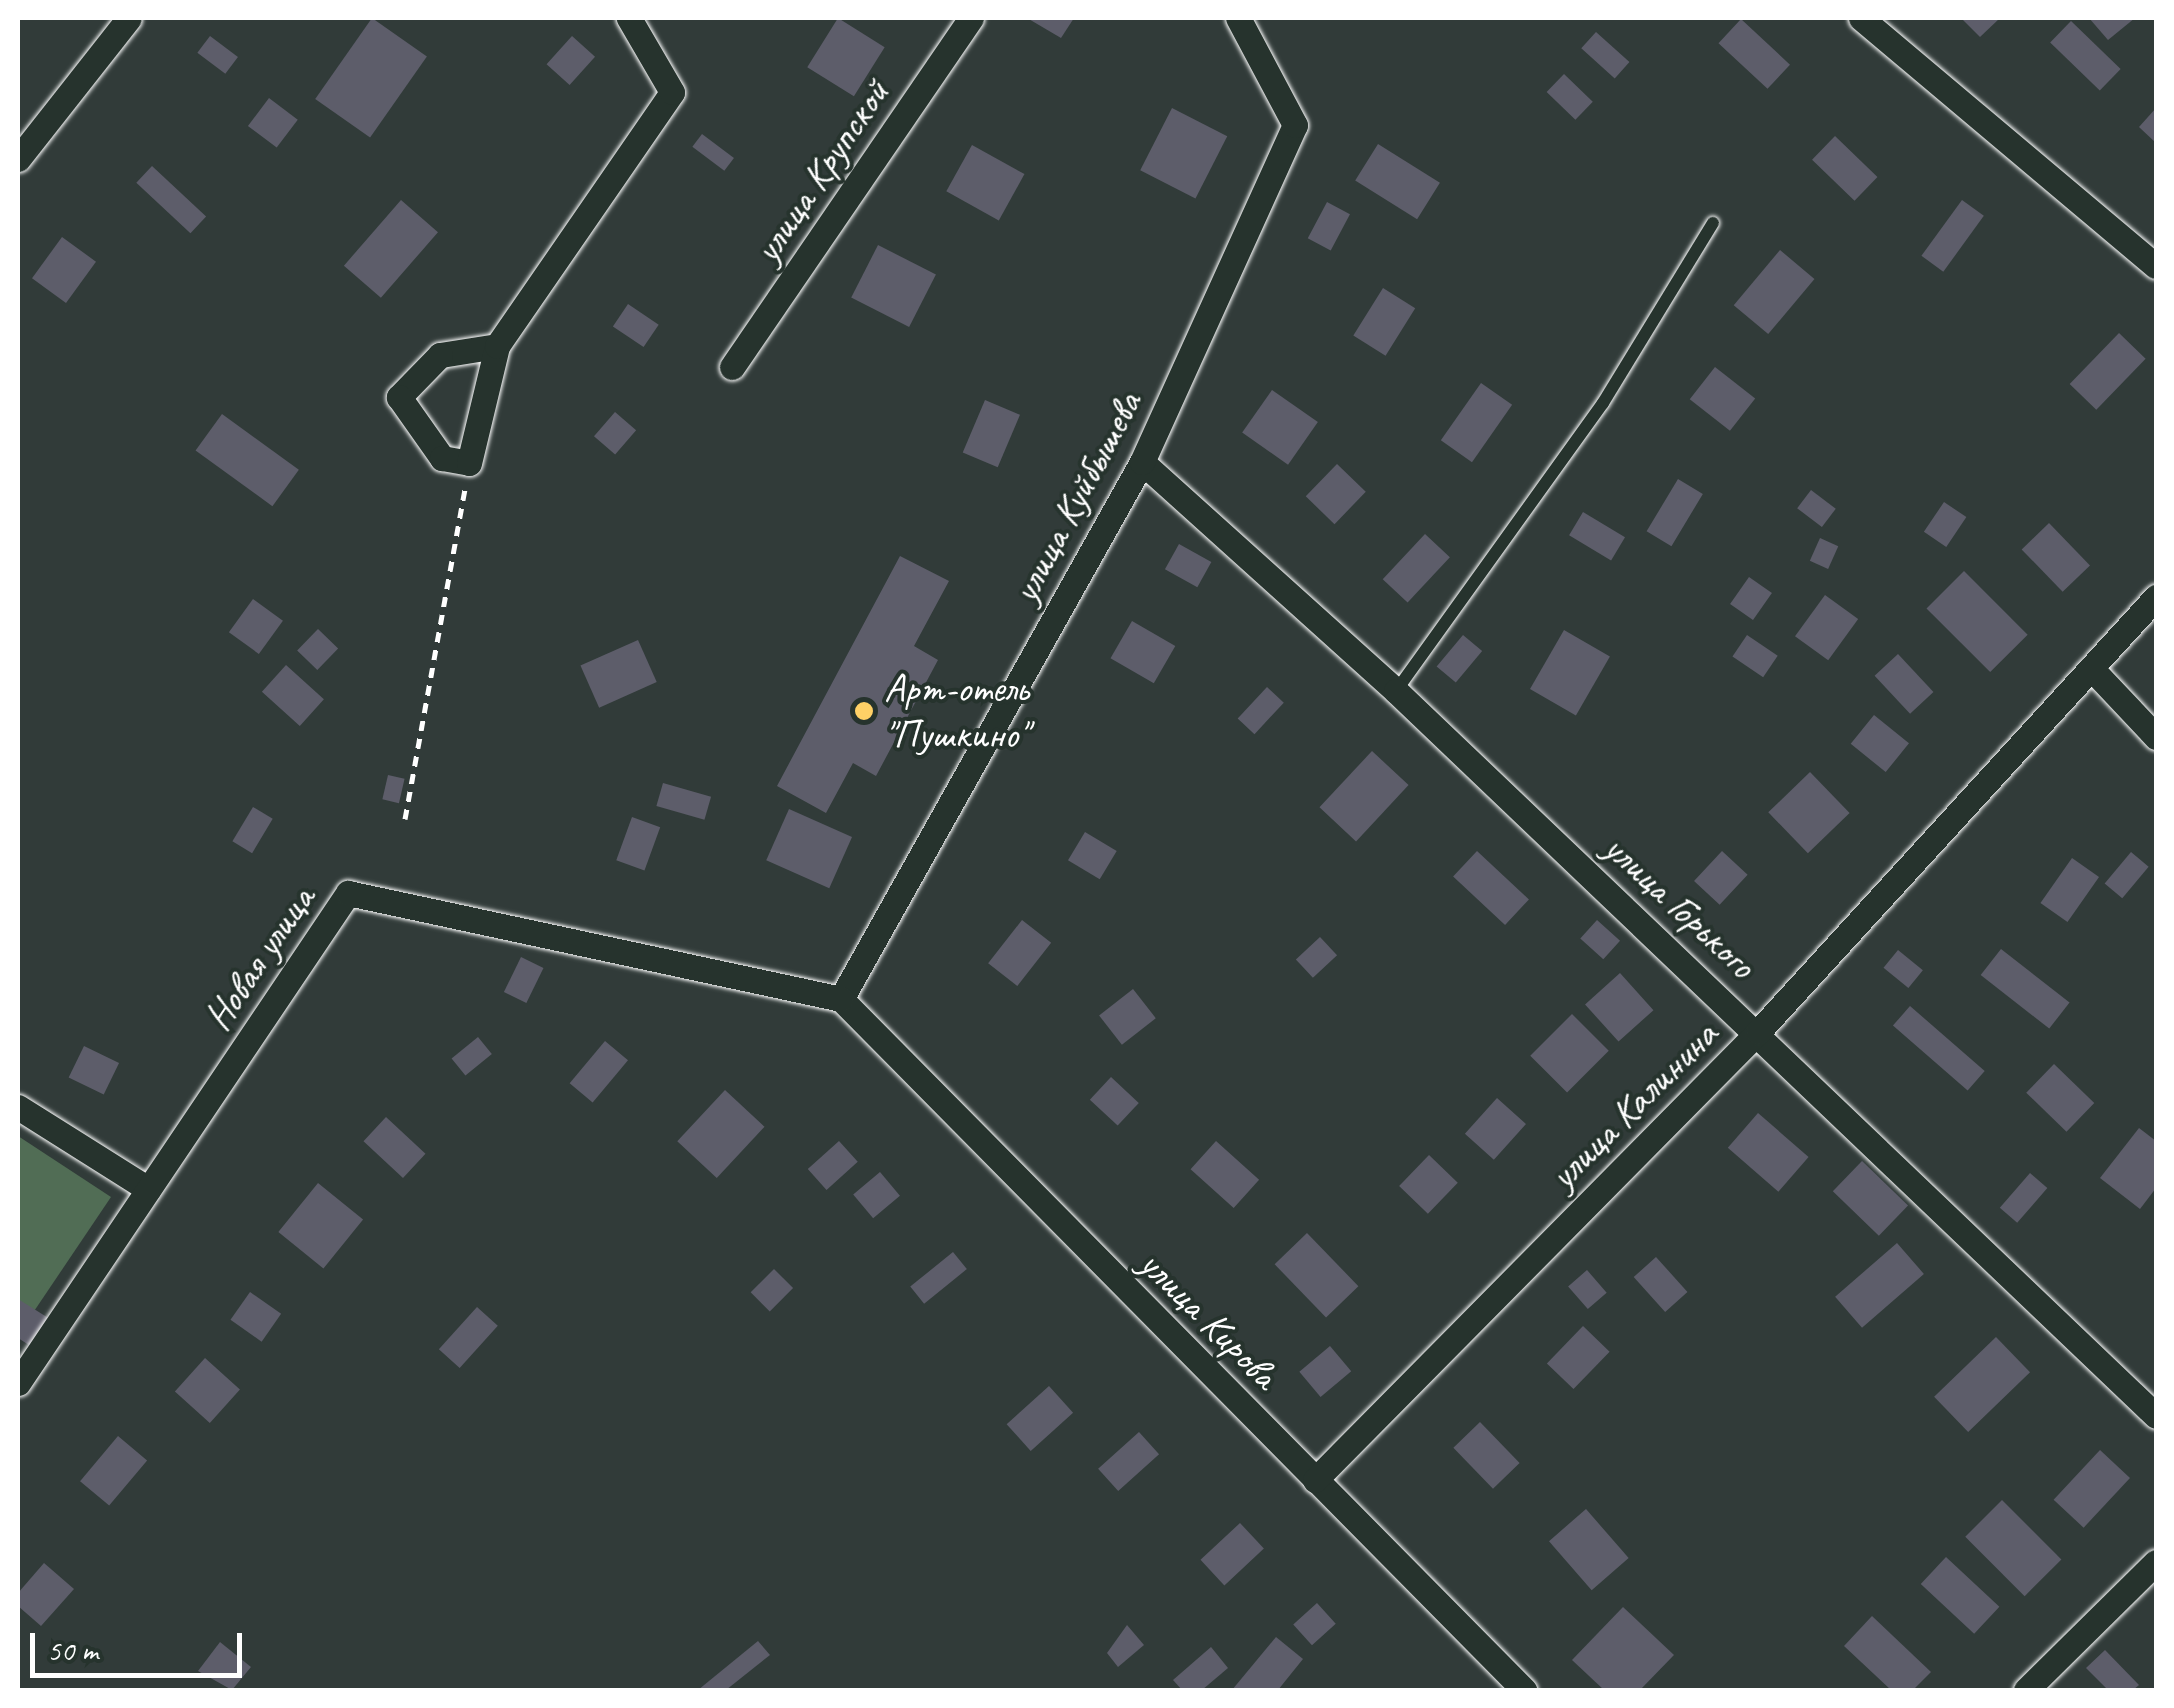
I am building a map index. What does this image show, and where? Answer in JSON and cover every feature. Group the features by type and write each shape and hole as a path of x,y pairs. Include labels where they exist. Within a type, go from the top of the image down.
{"street":[{"path":"18,159 129,18"},
{"path":"496,346 440,355 399,397 442,458 470,463 496,346 672,92 630,18"},
{"name":"улица Крупской","path":"732,367 972,18"},
{"name":"улица Куйбышева","path":"841,999 1142,462 1295,126 1238,18"},
{"path":"1861,18 2156,266"},
{"name":"улица Горького","path":"1142,462 1396,691 1758,1032 2156,1416"},
{"name":"улица Калинина","path":"1314,1480 1758,1032 2156,597"},
{"path":"2092,668 2156,737"},
{"name":"Новая улица","path":"18,1384 348,894 841,999"},
{"name":"улица Кирова","path":"841,999 1524,1690"},
{"path":"18,1107 148,1190"},
{"path":"2026,1690 2156,1562"}],"lane":[{"path":"1396,691 1603,403 1713,223"}],"path":[{"path":"405,819 470,463"}],"green space":[{"path":"18,1136 111,1197 18,1335"}],"building":[{"path":"372,18 427,56 370,138 315,99"},
{"path":"838,18 885,47 854,96 807,67"},
{"path":"1027,18 1074,18 1061,38"},
{"path":"1961,18 2000,18 1980,37"},
{"path":"2089,18 2135,18 2108,40"},
{"path":"1741,19 1790,65 1767,89 1718,43"},
{"path":"2071,21 2121,69 2100,91 2050,43"},
{"path":"1596,32 1629,62 1615,78 1581,48"},
{"path":"210,36 238,57 225,74 197,53"},
{"path":"572,36 595,57 570,85 547,64"},
{"path":"1564,74 1593,102 1575,120 1547,92"},
{"path":"269,98 298,120 277,148 248,126"},
{"path":"1172,108 1227,136 1195,199 1140,170"},
{"path":"2156,108 2156,143 2139,127"},
{"path":"702,134 734,158 724,171 692,147"},
{"path":"1835,136 1877,177 1855,201 1812,160"},
{"path":"1378,144 1440,183 1417,219 1355,180"},
{"path":"972,145 1024,174 999,220 946,191"},
{"path":"152,166 206,216 190,233 136,183"},
{"path":"401,200 438,232 381,298 344,266"},
{"path":"1962,200 1984,216 1943,272 1921,256"},
{"path":"1327,202 1350,214 1331,250 1308,238"},
{"path":"62,237 96,262 66,303 32,278"},
{"path":"878,245 936,275 909,327 851,298"},
{"path":"1780,250 1814,279 1768,334 1734,305"},
{"path":"1383,288 1415,308 1386,356 1353,335"},
{"path":"628,304 659,325 644,347 613,326"},
{"path":"2119,333 2146,359 2096,410 2070,384"},
{"path":"1715,367 1755,398 1730,431 1690,399"},
{"path":"1481,383 1512,405 1472,462 1441,440"},
{"path":"1272,390 1318,422 1288,465 1242,433"},
{"path":"985,400 1020,415 998,467 963,452"},
{"path":"615,412 636,430 615,455 594,436"},
{"path":"222,414 299,470 272,506 196,450"},
{"path":"1337,464 1366,492 1335,524 1306,496"},
{"path":"1678,479 1703,494 1671,546 1647,531"},
{"path":"1811,490 1836,509 1822,527 1797,508"},
{"path":"1944,502 1966,517 1946,547 1924,532"},
{"path":"1583,512 1625,537 1611,560 1569,535"},
{"path":"2049,523 2090,565 2063,592 2022,549"},
{"path":"1425,534 1450,557 1408,603 1383,579"},
{"path":"1820,538 1838,546 1828,569 1810,561"},
{"path":"1179,544 1211,562 1197,587 1165,569"},
{"name":"Арт-отель \"Пушкино\"","path":"900,556 949,581 914,646 938,660 876,776 853,763 826,813 777,786"},
{"path":"1964,571 2028,635 1990,672 1927,608"},
{"path":"1749,577 1772,593 1753,620 1730,604"},
{"path":"1825,595 1858,619 1828,660 1795,636"},
{"path":"253,599 283,621 259,654 229,632"},
{"path":"1132,621 1175,646 1154,683 1110,658"},
{"path":"318,629 338,648 317,670 297,651"},
{"path":"1564,630 1610,656 1576,715 1530,689"},
{"path":"1463,635 1482,651 1456,682 1437,666"},
{"path":"1747,635 1778,656 1763,677 1732,657"},
{"path":"638,640 657,682 599,708 580,666"},
{"path":"1898,654 1933,692 1910,714 1875,676"},
{"path":"286,665 324,699 300,726 262,692"},
{"path":"1267,687 1284,703 1254,734 1238,718"},
{"path":"1874,715 1909,743 1886,772 1851,744"},
{"path":"1372,751 1409,785 1356,841 1319,807"},
{"path":"1810,772 1850,813 1808,853 1768,812"},
{"path":"388,775 405,779 399,803 382,799"},
{"path":"663,783 711,797 704,820 656,806"},
{"path":"253,807 273,819 252,853 232,841"},
{"path":"789,809 852,837 829,888 766,860"},
{"path":"632,817 660,827 644,870 616,860"},
{"path":"1085,832 1117,851 1100,879 1068,860"},
{"path":"1477,851 1529,899 1505,925 1453,877"},
{"path":"1722,851 1748,875 1720,905 1694,881"},
{"path":"2131,852 2149,867 2122,898 2105,883"},
{"path":"2072,858 2099,877 2067,922 2040,903"},
{"path":"1022,920 1051,943 1017,986 988,963"},
{"path":"1597,920 1620,941 1603,959 1580,939"},
{"path":"1320,937 1337,955 1313,978 1296,960"},
{"path":"2001,949 2070,1003 2049,1029 1981,975"},
{"path":"1898,950 1923,970 1908,988 1884,968"},
{"path":"521,957 543,968 526,1003 504,992"},
{"path":"1620,973 1653,1010 1619,1042 1585,1004"},
{"path":"1133,989 1156,1018 1122,1045 1099,1015"},
{"path":"1910,1006 1985,1071 1968,1091 1893,1026"},
{"path":"1572,1014 1609,1051 1567,1092 1530,1056"},
{"path":"478,1037 492,1054 465,1075 452,1058"},
{"path":"605,1041 628,1060 593,1102 570,1083"},
{"path":"84,1046 119,1063 104,1095 69,1077"},
{"path":"2054,1064 2094,1103 2066,1132 2026,1093"},
{"path":"1111,1077 1139,1103 1118,1126 1090,1100"},
{"path":"725,1090 764,1127 717,1178 677,1141"},
{"path":"1497,1098 1526,1124 1494,1160 1465,1134"},
{"path":"1758,1113 1809,1157 1778,1192 1728,1148"},
{"path":"386,1117 425,1154 403,1178 363,1141"},
{"path":"2139,1128 2156,1141 2156,1188 2140,1209 2100,1178"},
{"path":"839,1141 858,1162 827,1190 808,1169"},
{"path":"1216,1141 1259,1180 1234,1208 1191,1169"},
{"path":"1429,1155 1458,1183 1428,1214 1399,1186"},
{"path":"1862,1161 1908,1205 1879,1236 1833,1191"},
{"path":"880,1172 900,1196 873,1218 853,1194"},
{"path":"2030,1173 2047,1188 2017,1223 2000,1208"},
{"path":"318,1183 363,1220 323,1268 278,1232"},
{"path":"1307,1233 1358,1286 1326,1317 1275,1264"},
{"path":"1897,1243 1924,1274 1862,1328 1835,1297"},
{"path":"953,1252 967,1269 924,1304 910,1287"},
{"path":"1656,1257 1687,1292 1665,1312 1634,1277"},
{"path":"774,1269 793,1288 770,1311 751,1292"},
{"path":"1587,1270 1607,1293 1588,1309 1568,1286"},
{"path":"250,1292 281,1314 262,1342 230,1320"},
{"path":"18,1299 50,1319 32,1347 18,1338"},
{"path":"477,1307 498,1326 460,1368 439,1349"},
{"path":"1583,1326 1610,1352 1573,1389 1547,1363"},
{"path":"1996,1337 2030,1372 1968,1432 1934,1397"},
{"path":"1330,1346 1351,1371 1321,1397 1299,1372"},
{"path":"205,1358 240,1389 210,1423 175,1391"},
{"path":"1049,1386 1073,1413 1031,1451 1007,1424"},
{"path":"1480,1422 1520,1463 1493,1489 1453,1448"},
{"path":"1139,1432 1159,1454 1118,1491 1098,1469"},
{"path":"118,1436 147,1460 109,1506 80,1481"},
{"path":"2100,1450 2130,1478 2084,1528 2054,1500"},
{"path":"2002,1500 2061,1559 2025,1596 1965,1537"},
{"path":"1586,1509 1629,1558 1592,1590 1549,1541"},
{"path":"1240,1523 1264,1549 1224,1585 1201,1560"},
{"path":"1946,1557 1999,1607 1974,1634 1921,1584"},
{"path":"44,1563 74,1589 41,1626 18,1606 18,1593"},
{"path":"1317,1603 1336,1624 1312,1645 1293,1624"},
{"path":"1623,1607 1674,1655 1640,1690 1604,1690 1572,1660"},
{"path":"1872,1616 1931,1672 1913,1690 1891,1690 1844,1646"},
{"path":"1127,1625 1144,1645 1118,1667 1107,1653"},
{"path":"1276,1637 1303,1659 1278,1690 1232,1690"},
{"path":"758,1641 770,1655 726,1690 698,1690"},
{"path":"220,1642 251,1667 232,1690 198,1671"},
{"path":"1211,1647 1228,1668 1202,1690 1182,1690 1173,1680"},
{"path":"2105,1650 2139,1685 2133,1690 2108,1690 2086,1668"}],"place":[{"name":"Арт-отель \"Пушкино\"","path":"864,711"}]}
